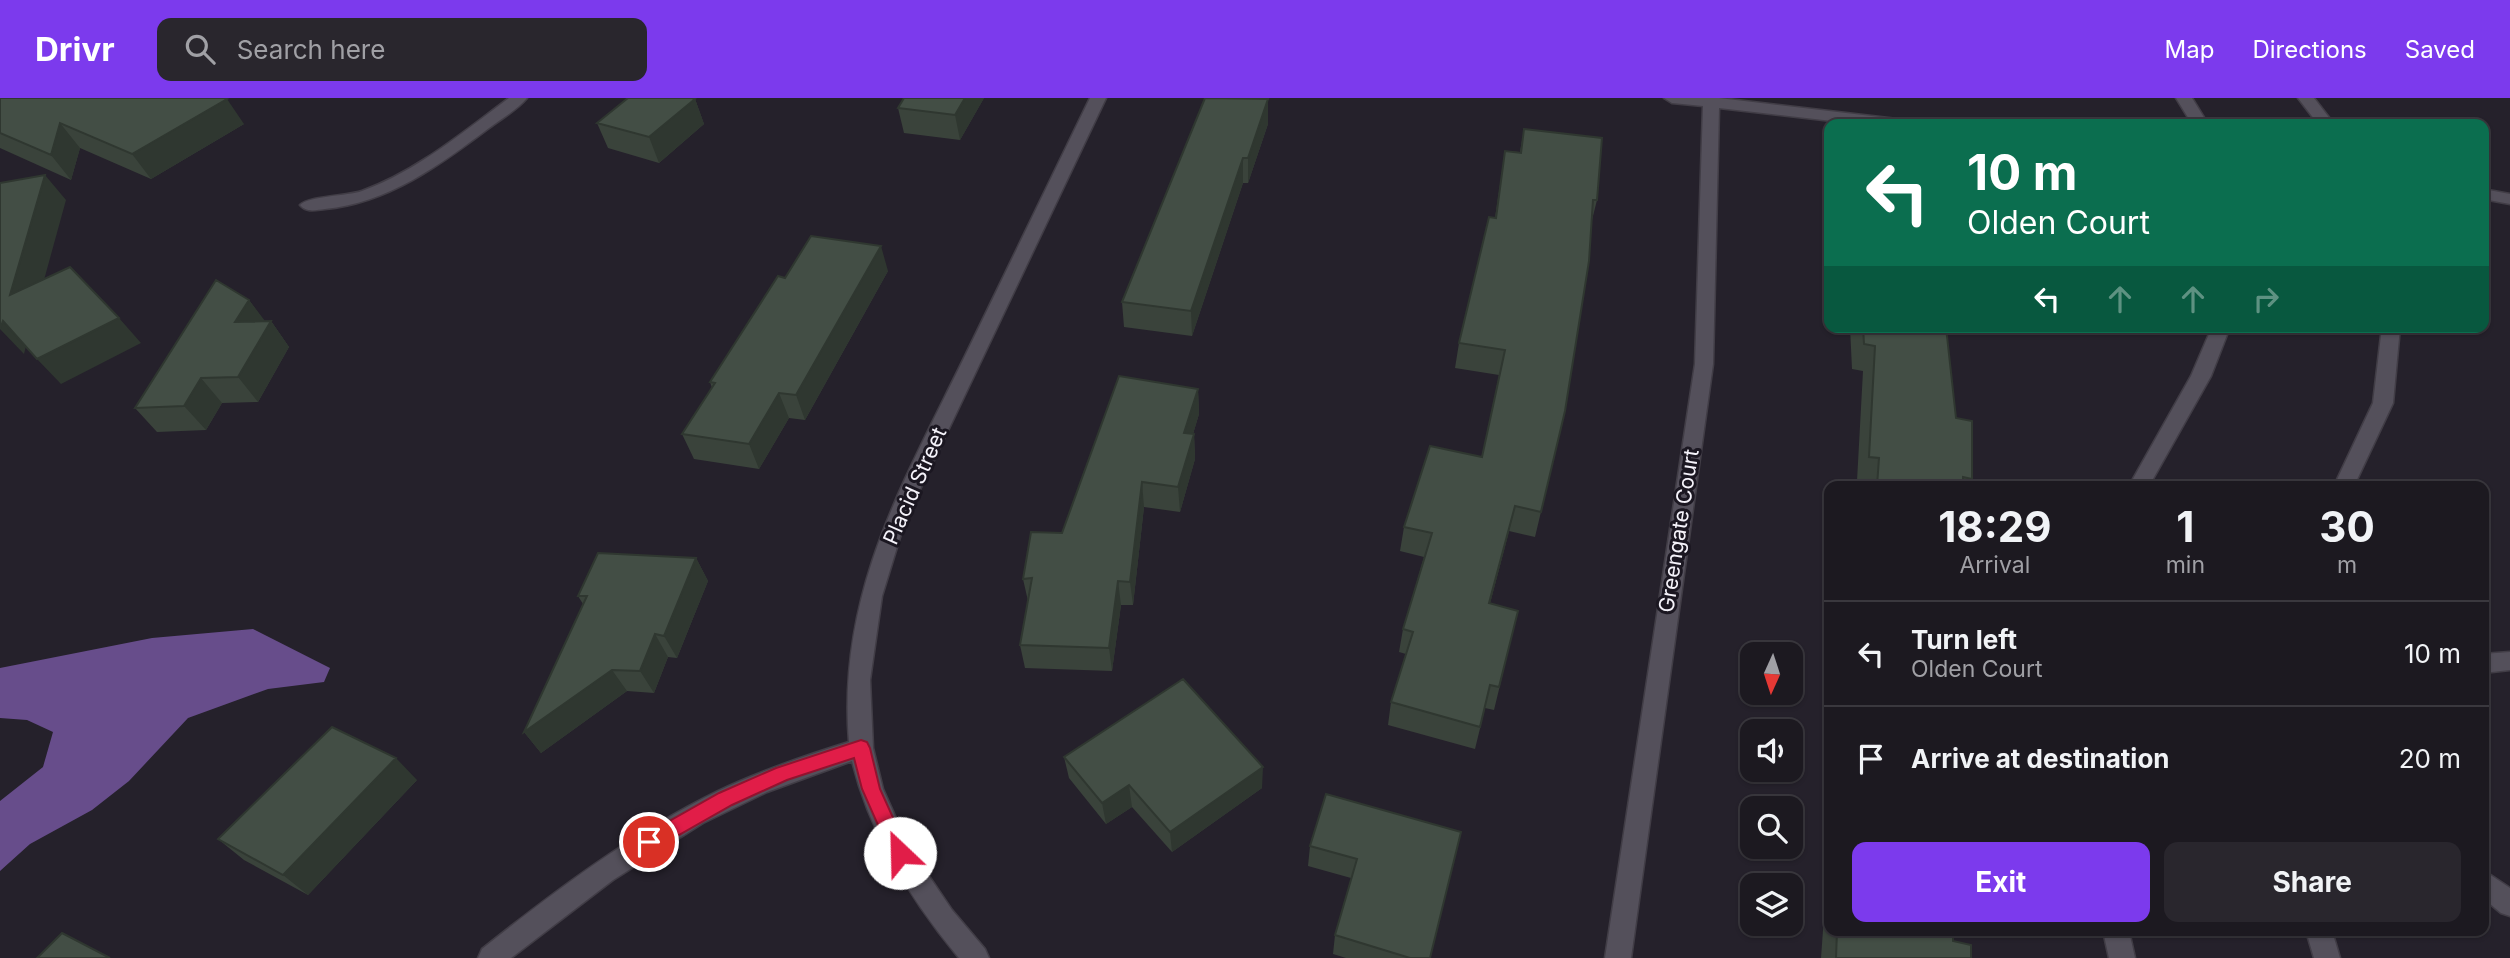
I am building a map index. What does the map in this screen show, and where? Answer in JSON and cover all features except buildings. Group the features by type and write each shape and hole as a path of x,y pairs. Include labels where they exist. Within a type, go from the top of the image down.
{"street":[{"path":"309,205 353,200 406,178 519,98"},
{"name":"Placid Street","path":"976,958 943,919 900,853 871,789 861,748 859,680 871,596 895,521 1098,98"},
{"path":"1671,98 1711,100 1858,119"},
{"path":"2184,98 2197,119"},
{"path":"2306,98 2322,119"},
{"name":"Greengate Court","path":"1618,958 1647,740 1704,364 1711,100"},
{"path":"2489,195 2510,199"},
{"path":"2142,481 2201,376 2219,333"},
{"path":"2346,481 2383,403 2391,333"},
{"path":"2489,663 2510,661"},
{"path":"491,958 573,891 668,830 725,799 782,774 861,748"},
{"path":"2489,886 2510,904"},
{"path":"2117,936 2122,958"},
{"path":"2320,936 2327,958"}],"shaded area":[{"path":"253,629 330,668 324,682 268,689 188,718 129,781 92,810 30,844 0,871 0,801 43,767 53,732 27,720 0,718 0,668 152,638"}],"route":[{"path":"649,842 725,799 782,774 861,748 871,789 900,853"}]}
